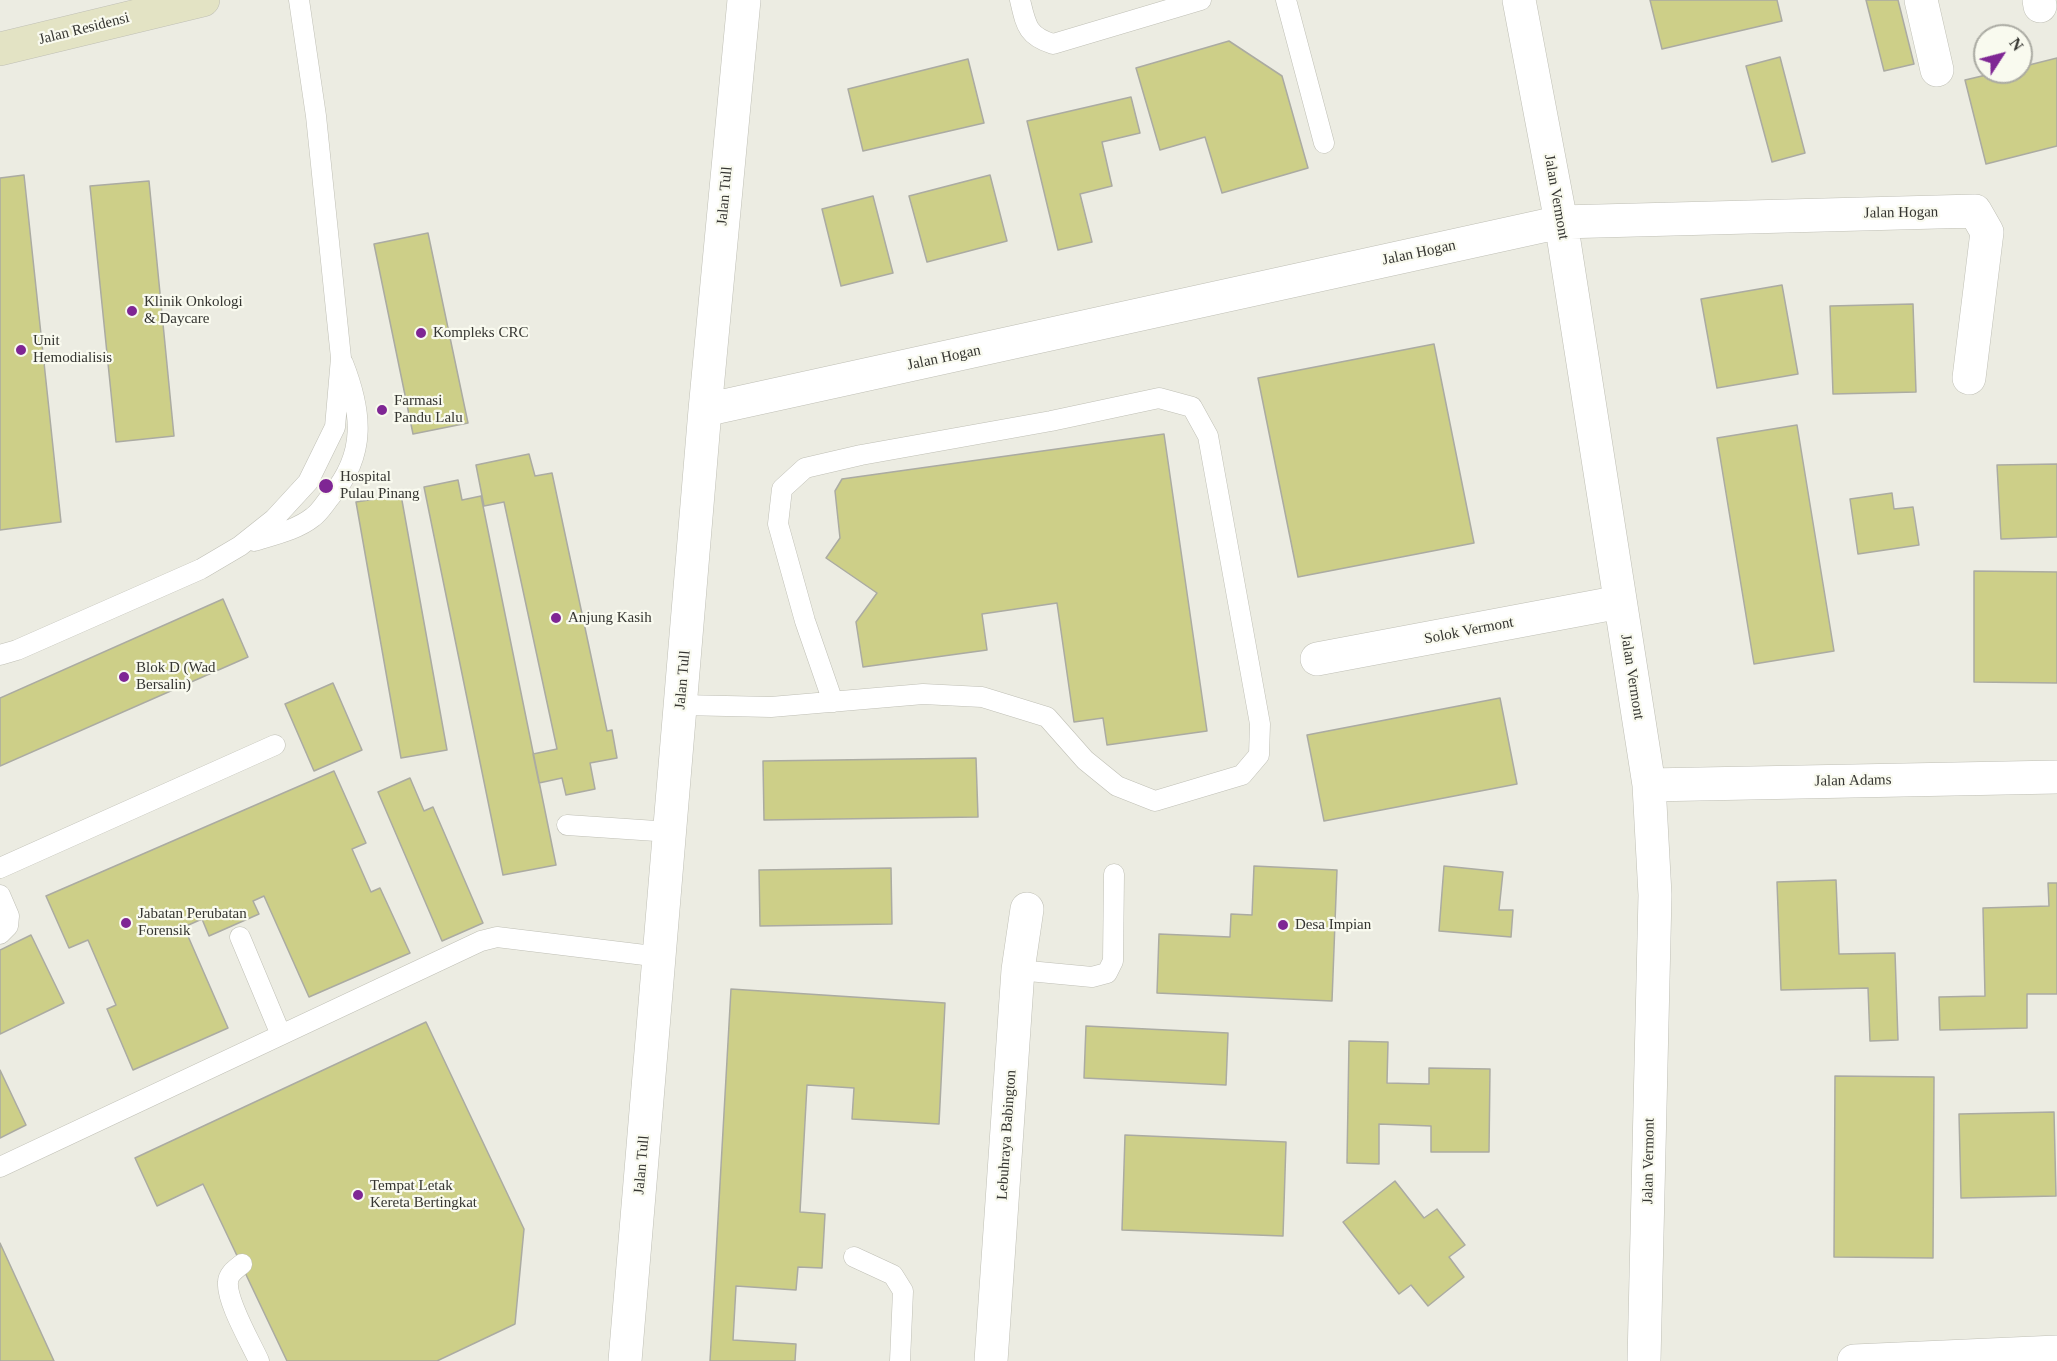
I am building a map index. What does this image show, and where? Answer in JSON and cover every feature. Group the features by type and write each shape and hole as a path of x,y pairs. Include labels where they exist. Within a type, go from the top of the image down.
{"main road":[{"name":"Jalan Residensi","path":"0,49 203,0"}],"street":[{"name":"Jalan Tull","path":"624,1361 661,957 705,410 744,0"},
{"name":"Jalan Vermont","path":"1519,0 1561,222 1649,785 1655,895 1644,1361"},
{"path":"1921,0 1937,70"},
{"name":"Jalan Hogan","path":"705,410 1561,222 1974,212 1987,232 1969,378"},
{"name":"Solok Vermont","path":"1317,659 1620,603"},
{"name":"Jalan Adams","path":"1649,785 2057,777"},
{"name":"Lebuhraya Babington","path":"991,1361 1018,970 1027,909"},
{"path":"1854,1361 2057,1352"}],"lane":[{"path":"0,655 17,650 201,569 240,546 274,519 308,482 335,427 341,358 314,105 299,0"},
{"path":"1020,0 1026,26 1037,39 1053,44 1201,0"},
{"path":"1286,0 1324,143"},
{"path":"240,546 296,526 314,517 339,487 356,452 359,428 355,394 341,358"},
{"path":"681,705 771,707 833,702 923,694 982,697 1047,717 1085,760 1117,786 1155,801 1242,775 1259,755 1260,724 1208,436 1192,407 1159,398 1051,421 861,455 805,468 782,489 778,524 805,621 833,702"},
{"path":"0,868 275,745"},
{"path":"567,825 671,832"},
{"path":"1018,970 1092,977 1107,973 1113,961 1114,874"},
{"path":"0,895 9,916 8,926 0,934"},
{"path":"240,937 281,1035"},
{"path":"0,1167 481,941 497,937 661,957"},
{"path":"854,1257 893,1275 903,1292 900,1361"},
{"path":"242,1264 231,1273 228,1282 231,1297 259,1361"}],"building":[{"path":"1650,0 1777,0 1782,21 1662,49"},
{"path":"1866,0 1898,0 1914,64 1884,71"},
{"path":"1229,41 1282,76 1308,168 1222,193 1205,137 1160,150 1136,68"},
{"path":"1780,57 1805,153 1772,162 1746,66"},
{"path":"2057,58 2057,146 1986,164 1965,80 1973,78 1973,84 2033,84 2033,64"},
{"path":"968,59 984,123 863,151 848,89"},
{"path":"1131,97 1140,133 1102,142 1112,186 1080,194 1092,242 1058,250 1027,121"},
{"name":"Unit Hemodialisis","path":"24,175 61,522 0,530 0,178"},
{"path":"990,175 1007,241 927,262 909,196"},
{"name":"Klinik Onkologi & Daycare","path":"149,181 174,436 116,442 90,186"},
{"path":"873,196 893,273 841,286 822,209"},
{"name":"Kompleks CRC","path":"428,233 468,423 413,434 374,244"},
{"path":"1782,285 1798,374 1717,388 1701,299"},
{"path":"1913,304 1916,392 1833,394 1830,306"},
{"path":"1434,344 1474,543 1298,577 1258,378"},
{"path":"1797,425 1834,651 1754,664 1717,438"},
{"path":"1164,434 1207,731 1107,745 1103,718 1074,722 1057,603 982,614 987,650 863,667 856,622 877,593 826,558 840,538 835,491 842,479"},
{"name":"Anjung Kasih","path":"529,454 535,476 552,473 607,731 612,730 617,758 590,763 595,789 566,795 562,778 539,783 533,754 557,749 504,502 484,506 476,465"},
{"path":"2057,464 2057,537 2001,539 1997,465"},
{"path":"458,480 462,500 481,496 556,865 503,875 424,487"},
{"path":"1892,493 1894,509 1913,507 1919,545 1858,554 1850,499"},
{"path":"401,495 447,750 401,758 356,502"},
{"path":"1974,571 2057,572 2057,683 1974,682"},
{"name":"Blok D (Wad Bersalin)","path":"223,599 248,657 0,766 0,698"},
{"path":"333,683 362,750 314,771 285,704"},
{"path":"1500,698 1517,784 1324,821 1307,735"},
{"path":"976,758 978,817 764,820 763,761"},
{"name":"Jabatan Perubatan Forensik","path":"334,771 366,843 352,849 371,892 380,888 410,953 309,997 264,896 253,901 259,914 209,936 202,919 184,927 228,1028 133,1070 107,1009 116,1005 88,940 69,948 46,896"},
{"path":"410,778 424,811 433,807 483,923 442,941 378,792"},
{"name":"Desa Impian","path":"1254,866 1337,870 1332,1001 1157,993 1159,934 1230,937 1231,914 1252,915"},
{"path":"1444,866 1503,872 1499,910 1513,910 1511,937 1439,931"},
{"path":"891,868 892,924 760,926 759,870"},
{"path":"1836,880 1839,954 1895,953 1898,1040 1870,1041 1868,988 1781,990 1777,882"},
{"path":"2048,883 2057,883 2057,994 2027,994 2027,1028 1940,1030 1939,997 1985,996 1983,908 2049,906"},
{"path":"31,935 64,1003 0,1034 0,950"},
{"path":"731,989 945,1003 939,1124 852,1119 854,1088 807,1085 800,1212 825,1214 822,1268 798,1267 796,1290 736,1286 733,1340 796,1344 795,1361 710,1361"},
{"name":"Tempat Letak Kereta Bertingkat","path":"426,1022 524,1229 515,1324 437,1361 287,1361 203,1184 157,1206 135,1158"},
{"path":"1086,1026 1228,1033 1226,1085 1084,1078"},
{"path":"1349,1041 1388,1042 1387,1083 1429,1084 1429,1068 1490,1069 1489,1152 1431,1152 1431,1126 1379,1124 1379,1164 1347,1163"},
{"path":"0,1070 26,1125 0,1138"},
{"path":"1835,1076 1934,1077 1933,1258 1834,1257"},
{"path":"2054,1112 2056,1196 1961,1198 1959,1114"},
{"path":"1125,1135 1286,1142 1283,1236 1122,1230"},
{"path":"1395,1181 1424,1218 1437,1209 1465,1245 1449,1257 1464,1277 1428,1306 1411,1285 1399,1294 1343,1222"},
{"path":"0,1243 54,1361 0,1361"}],"place":[{"name":"Klinik Onkologi & Daycare","path":"132,311"},
{"name":"Kompleks CRC","path":"421,333"},
{"name":"Unit Hemodialisis","path":"21,350"},
{"name":"Farmasi Pandu Lalu","path":"382,410"},
{"name":"Hospital Pulau Pinang","path":"326,486"},
{"name":"Anjung Kasih","path":"556,618"},
{"name":"Blok D (Wad Bersalin)","path":"124,677"},
{"name":"Jabatan Perubatan Forensik","path":"126,923"},
{"name":"Desa Impian","path":"1283,925"},
{"name":"Tempat Letak Kereta Bertingkat","path":"358,1195"}]}
